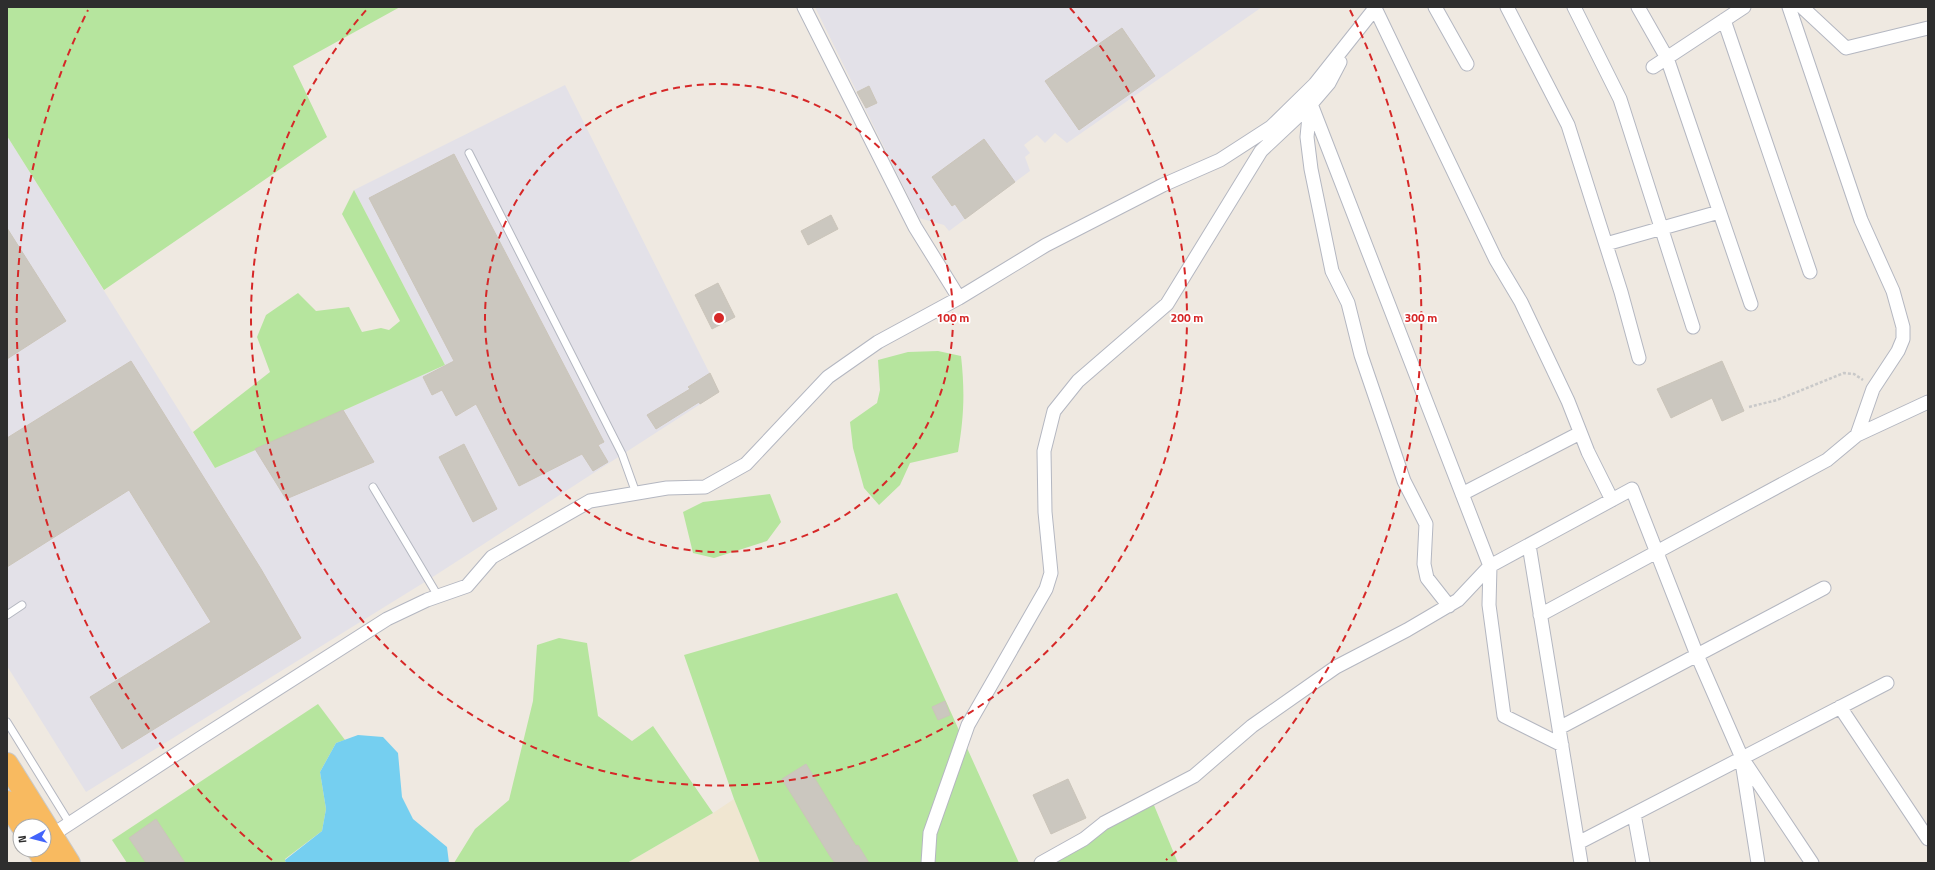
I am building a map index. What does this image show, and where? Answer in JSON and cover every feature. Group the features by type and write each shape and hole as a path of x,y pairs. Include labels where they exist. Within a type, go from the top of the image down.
{"highway":[{"path":"7,764 54,836 69,863"},
{"path":"7,802 17,818"},
{"path":"46,863 54,836"}],"street":[{"path":"804,7 914,227 959,298"},
{"path":"928,863 930,833 968,725 1046,589 1051,573 1046,512 1044,451 1054,411 1078,381 1167,304 1261,151 1310,104 1329,83 1363,12 1375,7 1496,260 1531,324 1568,401 1580,432 1612,500"},
{"path":"1435,7 1467,64"},
{"path":"1507,7 1568,125 1622,292 1639,358"},
{"path":"1574,7 1620,99 1693,327"},
{"path":"1638,7 1667,58 1751,304"},
{"path":"1653,67 1744,7"},
{"path":"1789,7 1861,220 1893,291 1903,326 1903,339 1898,351 1873,389 1857,435"},
{"path":"1802,7 1846,48 1928,28"},
{"path":"1724,20 1810,272"},
{"path":"54,836 199,739 380,624 438,596 467,586 492,557 590,501 667,488 705,487 746,464 828,377 878,342 959,298 1046,245 1163,185 1220,160 1271,127 1315,84 1354,33"},
{"path":"1310,104 1490,566 1489,605 1504,716 1562,745"},
{"path":"1310,104 1307,144 1332,271 1348,303 1361,355 1404,481 1426,524 1424,564 1427,578 1449,606"},
{"path":"1606,244 1719,212"},
{"path":"1540,615 1827,460 1857,435 1928,402"},
{"path":"1462,494 1580,432"},
{"path":"1041,863 1084,839 1104,823 1194,776 1252,726 1336,667 1458,600 1490,566 1632,490 1697,655 1742,758 1812,863"},
{"path":"1529,545 1581,863"},
{"path":"1559,728 1824,588"},
{"path":"1578,843 1887,683"},
{"path":"1840,707 1928,839"},
{"path":"1742,758 1758,863"},
{"path":"1634,814 1643,863"}],"lane":[{"path":"469,152 622,454 636,493"},
{"path":"373,487 438,596"},
{"path":"7,614 22,605"},
{"path":"7,722 54,836"}],"path":[{"path":"1749,407 1777,400 1844,373 1854,374 1873,389"}],"shaded area":[{"path":"815,7 1262,7 1067,143 1055,133 1045,143 1037,135 1024,145 1030,153 1025,157 1030,171 949,231 944,225 919,218"},
{"path":"565,85 719,392 428,580 86,792 7,666 7,136 215,468 445,365 354,190"},
{"path":"734,799 760,863 627,863 713,813"}],"green space":[{"path":"7,7 400,7 293,66 327,137 104,290 7,136"},
{"path":"354,190 445,365 215,468 193,432 270,372 257,337 266,315 298,293 316,311 349,307 362,332 381,328 389,330 400,321 342,214"},
{"path":"938,351 961,356 963,404 962,427 958,452 910,463 900,485 879,505 864,488 853,448 850,422 877,403 880,390 878,360 908,352"},
{"path":"770,494 781,522 767,541 714,558 693,553 683,512 703,502"},
{"path":"897,593 1019,863 760,863 734,799 684,655"},
{"path":"559,638 587,643 598,716 632,741 653,726 713,813 627,863 454,863 475,829 509,800 533,701 537,645"},
{"path":"318,704 345,740 336,743 320,772 326,809 322,831 285,859 286,863 127,863 112,840"},
{"path":"1151,798 1178,863 1041,863"}],"water":[{"path":"358,735 383,737 398,753 402,797 413,819 447,847 449,863 286,863 285,860 322,831 326,809 320,772 336,743"}],"building":[{"path":"1122,28 1155,76 1079,130 1045,81"},
{"path":"869,86 877,103 866,108 857,92"},
{"path":"984,139 1015,182 965,219 955,204 952,206 932,177"},
{"path":"454,154 604,442 598,445 608,462 593,471 582,454 519,486 476,404 456,416 442,390 432,395 423,377 454,361 369,198"},
{"path":"831,215 838,229 808,245 801,231"},
{"path":"7,228 66,321 7,359"},
{"path":"718,283 735,317 712,329 695,295"},
{"path":"131,361 261,569 301,638 122,749 90,697 211,622 129,490 7,567 7,438"},
{"path":"1722,361 1744,411 1722,421 1712,398 1671,418 1657,389"},
{"path":"710,373 719,392 700,404 699,402 656,429 647,415 690,389 688,387"},
{"path":"343,410 374,462 286,499 255,449"},
{"path":"464,444 497,509 473,522 439,457"},
{"path":"945,701 950,715 938,720 932,707"},
{"path":"806,764 856,846 858,845 869,863 835,863 830,856 782,779"},
{"path":"1068,779 1086,818 1051,834 1033,795"},
{"path":"156,819 185,863 146,863 129,838"}]}
